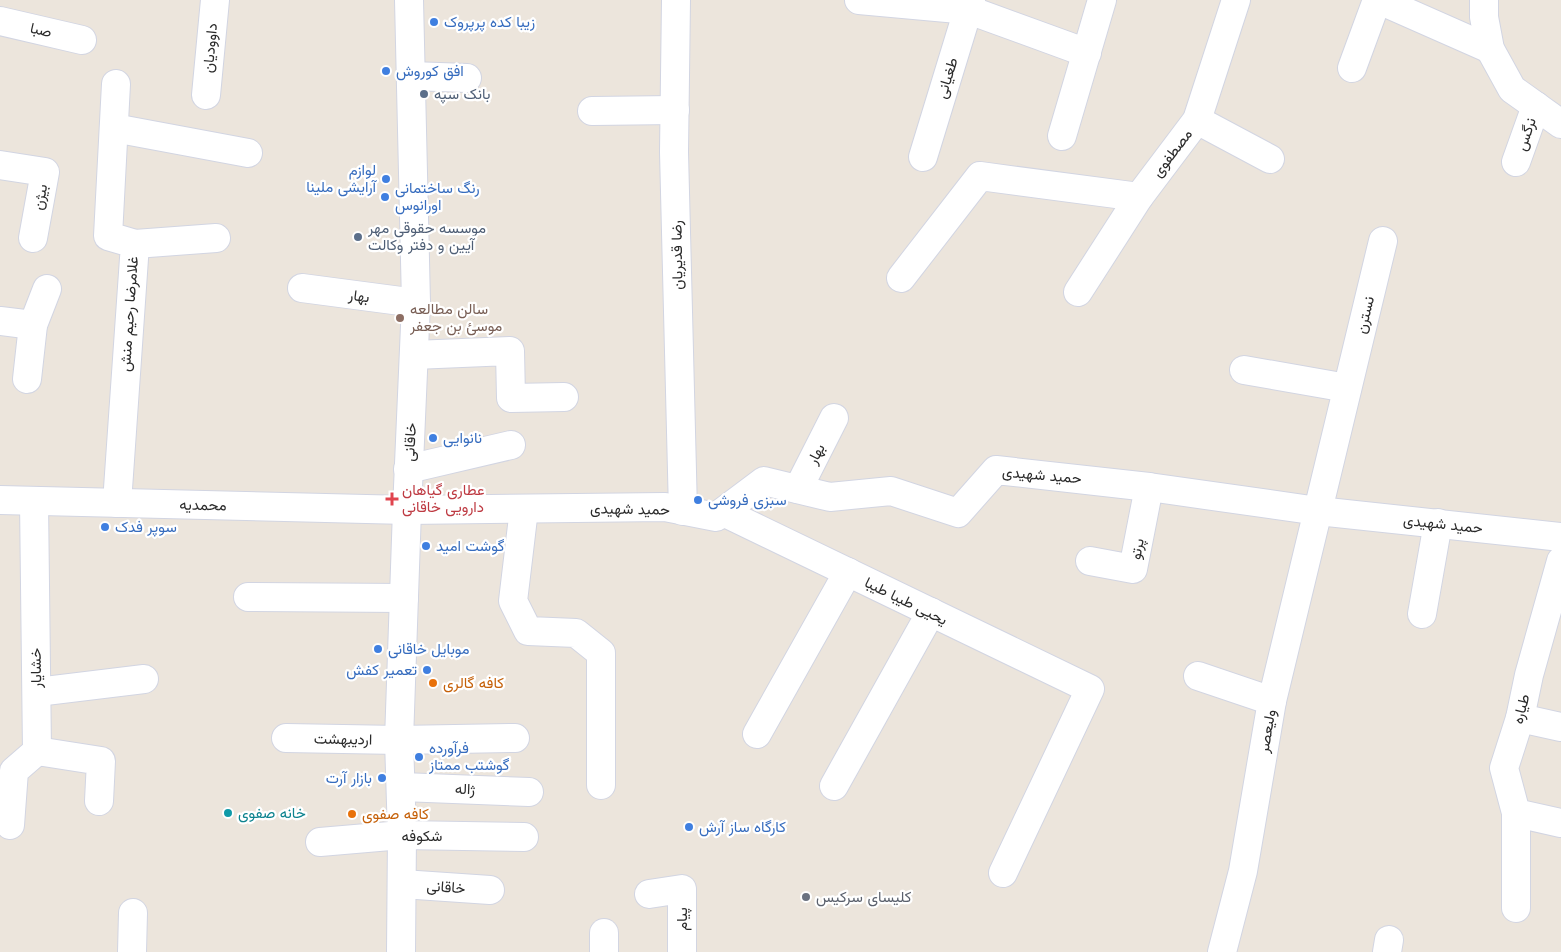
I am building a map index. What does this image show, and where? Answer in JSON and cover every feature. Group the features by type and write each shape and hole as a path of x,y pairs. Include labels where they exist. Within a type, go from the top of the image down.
{"street":[{"name":"داوودیان","path":"206,95 215,0"},
{"name":"خاقانی","path":"401,952 402,787 399,740 406,510 416,303 409,0"},
{"name":"رضا قدیریان","path":"676,0 675,110 683,511"},
{"path":"859,0 970,5 1087,53"},
{"path":"1062,136 1102,0"},
{"name":"مصطفوی","path":"1078,292 1139,197 1197,120 1236,0"},
{"path":"1352,68 1378,0 1490,49"},
{"path":"1484,0 1484,17 1490,49 1512,89 1561,124"},
{"name":"طغیانی","path":"923,157 970,5"},
{"name":"صبا","path":"0,21 82,40"},
{"path":"411,76 467,78"},
{"name":"غلامرضا رحیم منش","path":"116,84 108,236 134,244 117,503"},
{"name":"نرگس","path":"1516,162 1536,106"},
{"path":"592,111 675,110"},
{"path":"1197,120 1270,159"},
{"path":"114,128 248,153"},
{"name":"بیژن","path":"0,165 45,172 33,238"},
{"path":"901,278 980,176 1139,197"},
{"path":"134,244 216,238"},
{"name":"نسترن","path":"1318,512 1383,241"},
{"name":"بهار","path":"302,288 416,303"},
{"path":"27,379 33,325 47,289"},
{"path":"0,321 33,325"},
{"path":"414,355 510,351 512,398 564,397"},
{"path":"1244,370 1347,388"},
{"name":"بهار","path":"798,489 834,418"},
{"path":"408,469 511,444"},
{"name":"حمید شهیدی","path":"406,510 665,507 716,517 764,481 830,497 891,491 958,513 996,470 1149,487 1318,512 1561,537"},
{"name":"پرتو","path":"1090,561 1133,568 1149,487"},
{"name":"محمدیه","path":"0,500 406,510"},
{"name":"خشایار","path":"34,501 38,752"},
{"path":"524,509 513,601 528,631 576,633 601,653 601,785"},
{"name":"یحیی طیبا طیبا","path":"723,512 1090,689 1003,873"},
{"name":"ولیعصر","path":"1222,952 1243,871 1272,701 1318,512"},
{"path":"1422,614 1438,524"},
{"name":"طیاره","path":"1516,908 1516,813 1504,768 1554,611 1561,561"},
{"path":"757,734 848,572"},
{"path":"248,597 404,598"},
{"path":"834,786 931,612"},
{"path":"1198,676 1272,701"},
{"path":"37,692 144,679"},
{"path":"1520,718 1561,727"},
{"name":"اردیبهشت","path":"286,738 399,740 515,738"},
{"path":"10,825 14,771 38,752 100,761 99,801"},
{"name":"ژاله","path":"402,787 529,792"},
{"path":"1516,813 1561,823"},
{"name":"شکوفه","path":"320,842 402,835 524,837"},
{"name":"خاقانی","path":"402,884 490,890"},
{"name":"پیام","path":"649,894 682,889 682,952"},
{"path":"132,952 134,913"}],"place":[{"name":"زیبا کده پرپروک","path":"434,22"},
{"name":"افق کوروش","path":"386,71"},
{"name":"بانک سپه","path":"424,94"},
{"name":"لوازم آرایشی ملینا","path":"386,179"},
{"name":"رنگ ساختمانی اورانوس","path":"385,197"},
{"name":"موسسه حقوقی مهر آیین و دفتر وکالت","path":"358,237"},
{"name":"سالن مطالعه موسئ بن جعفر","path":"400,318"},
{"name":"نانوایی","path":"433,438"},
{"name":"عطاری گیاهان دارویی خاقانی","path":"392,499"},
{"name":"سبزی فروشی","path":"698,500"},
{"name":"سوپر فدک","path":"105,527"},
{"name":"گوشت امید","path":"426,546"},
{"name":"موبایل خاقانی","path":"378,649"},
{"name":"تعمیر کفش","path":"427,670"},
{"name":"کافه گالری","path":"433,683"},
{"name":"فرآورده گوشتب ممتاز","path":"419,757"},
{"name":"بازار آرت","path":"382,778"},
{"name":"خانه صفوی","path":"228,813"},
{"name":"کافه صفوی","path":"352,814"},
{"name":"کارگاه ساز آرش","path":"689,827"},
{"name":"کلیسای سرکیس","path":"806,897"}]}
